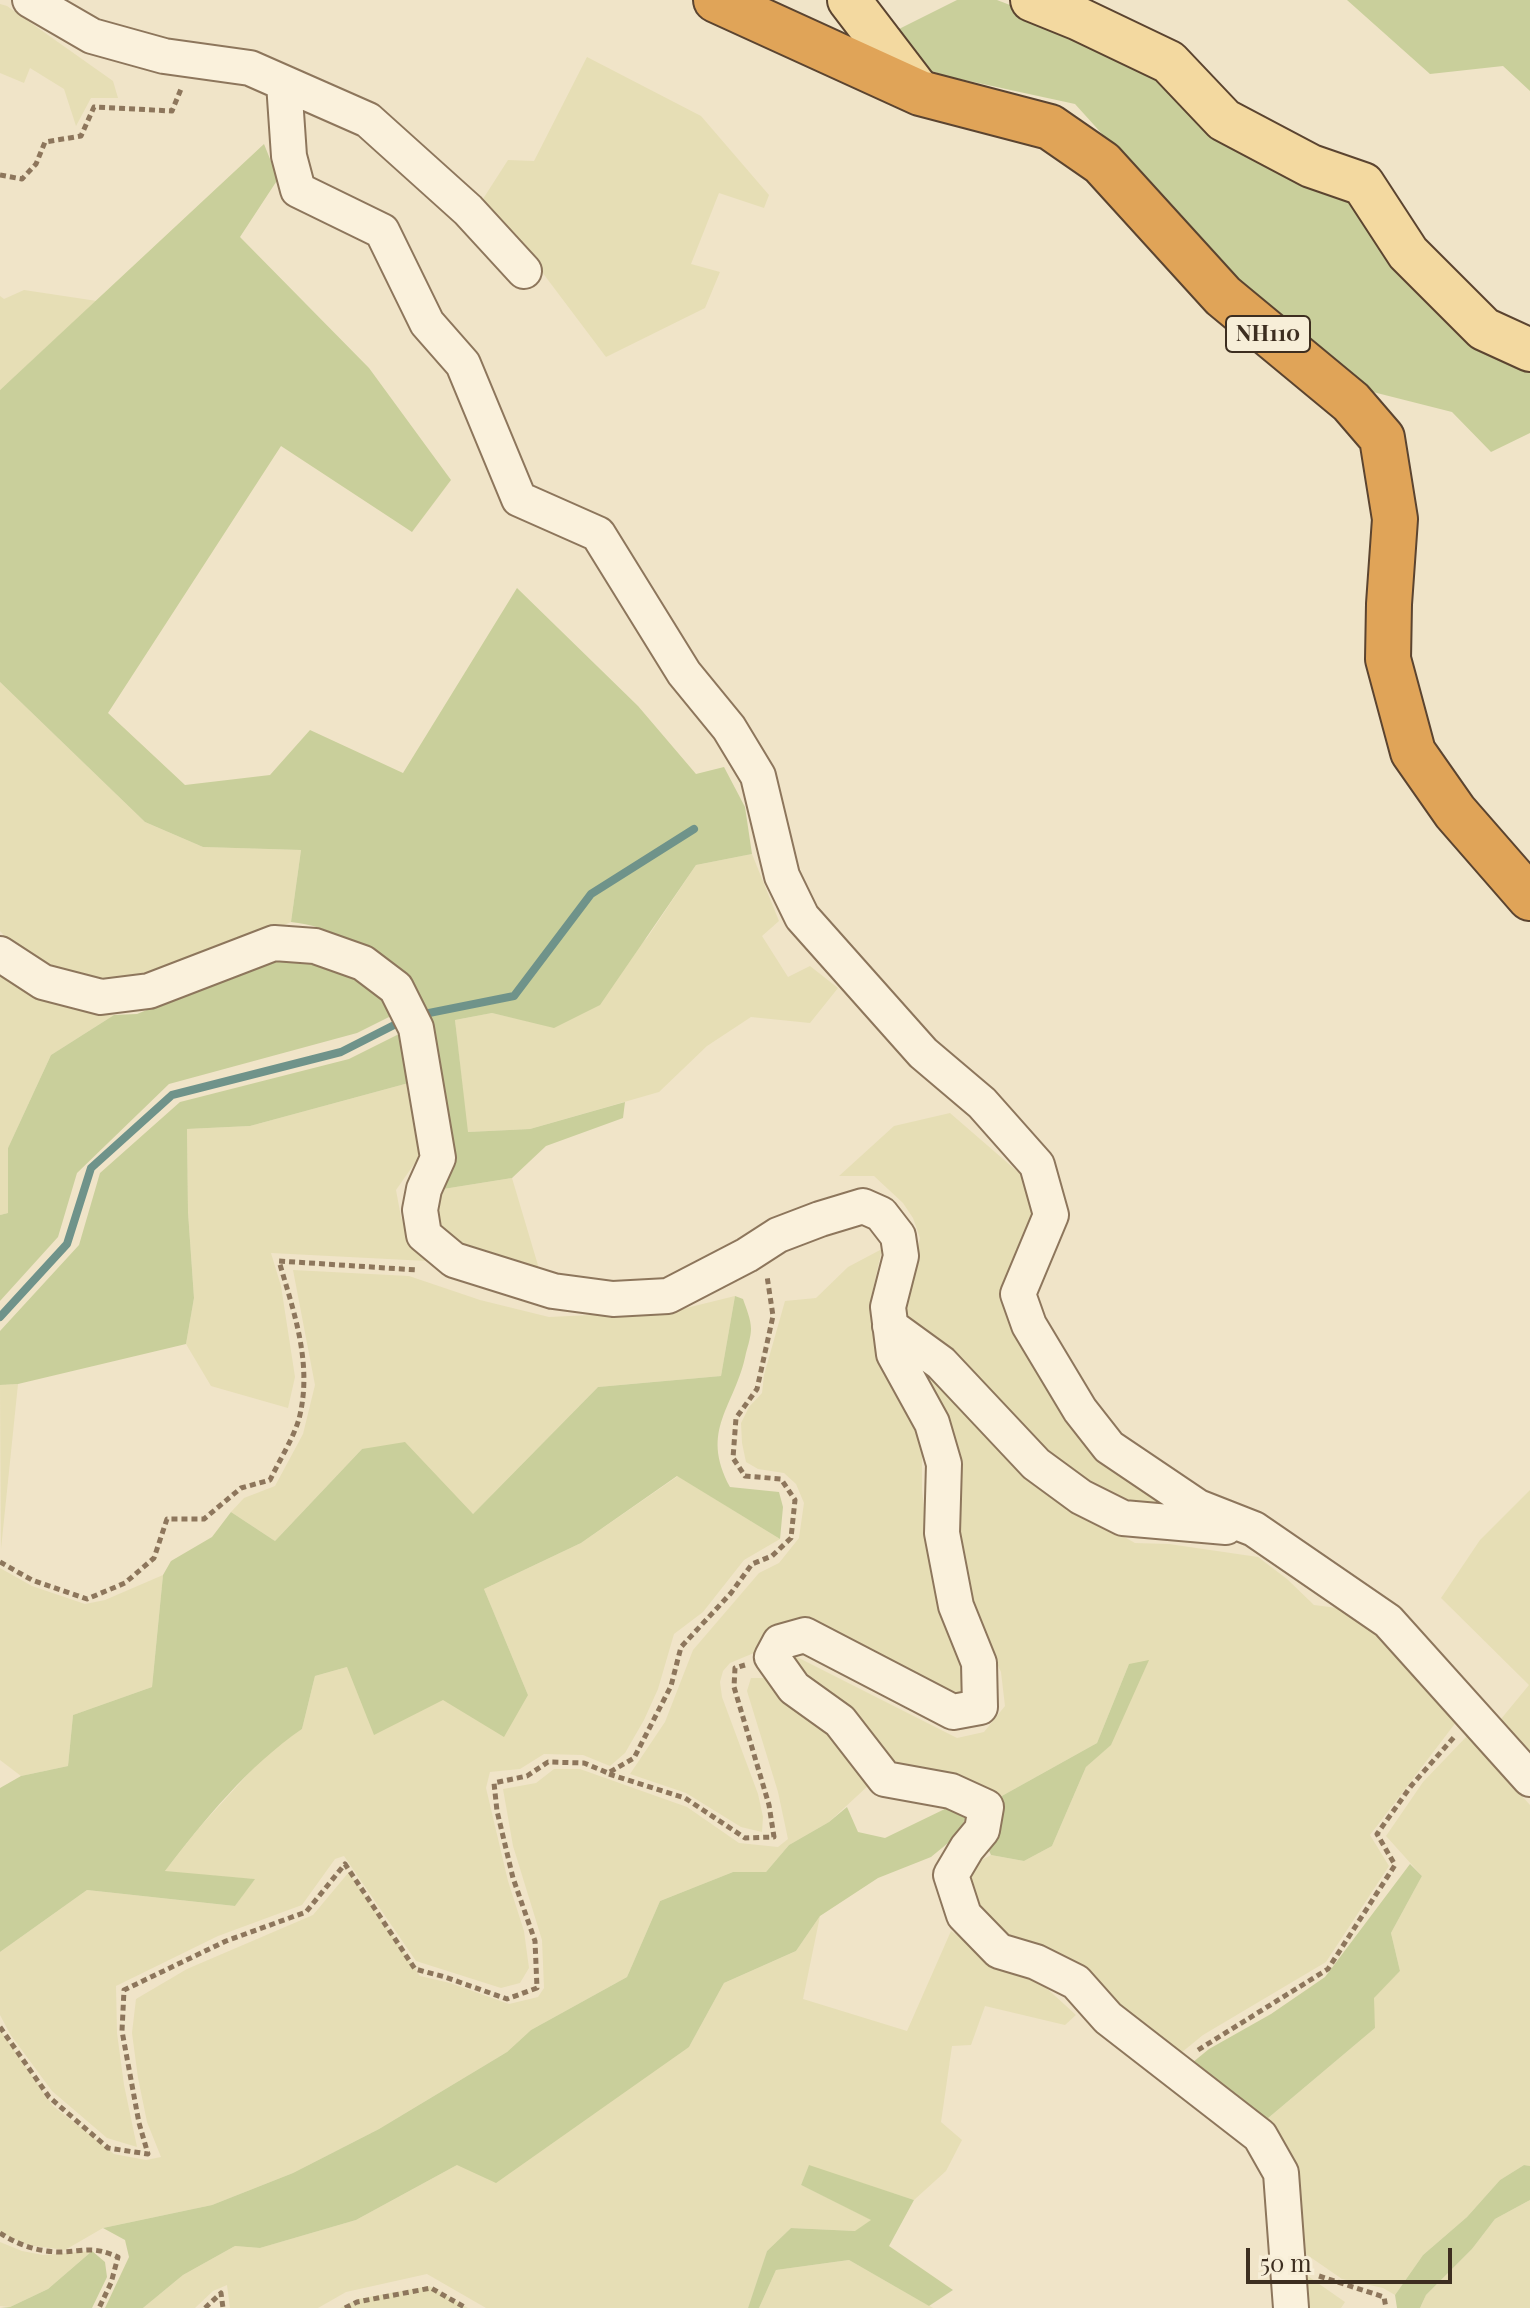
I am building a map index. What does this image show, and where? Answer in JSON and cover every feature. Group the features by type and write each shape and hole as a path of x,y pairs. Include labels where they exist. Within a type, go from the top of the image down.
{"highway":[{"name":"NH110","path":"716,0 920,93 1050,127 1102,163 1223,296 1351,402 1382,438 1395,519 1388,659 1413,752 1455,812 1530,898"}],"main road":[{"path":"849,0 920,93"},
{"path":"1032,0 1169,62 1224,120 1311,166 1363,184 1408,253 1484,329 1530,350"}],"street":[{"path":"30,0 92,36 164,56 250,68 368,120 468,210 524,271"},
{"path":"284,83 289,156 298,190 382,231 427,323 463,364 519,499 598,534 684,673 729,728 758,776 782,876 802,917 923,1053 982,1103 1037,1165 1051,1215 1018,1294 1029,1325 1080,1410 1109,1447 1198,1507 1254,1529 1388,1621 1530,1779"},
{"path":"0,954 43,982 101,997 149,991 274,943 315,946 363,963 396,988 416,1028 438,1158 424,1189 420,1210 424,1235 454,1260 553,1291 613,1299 668,1296 747,1255 778,1235 863,1206 881,1214 898,1236 901,1256 888,1307 894,1354 932,1423 944,1464 942,1533 956,1606 979,1663 980,1707 953,1712 805,1635 780,1642 772,1657 794,1688 840,1721 885,1779 951,1791 986,1807 982,1830 951,1875 964,1915 999,1951 1036,1962 1076,1982 1108,2018 1260,2136 1281,2173 1291,2308"},
{"path":"890,1326 941,1363 1036,1464 1081,1497 1123,1518 1254,1529"}],"path":[{"path":"0,175 22,179 36,164 45,142 81,136 94,107 172,111 181,89 214,85 218,63"},
{"path":"608,1773 634,1758 671,1686 681,1647 731,1593 752,1564 772,1556 791,1538 795,1500 781,1479 745,1476 733,1458 736,1418 757,1389 773,1316 767,1273 747,1255"},
{"path":"0,1562 32,1580 87,1599 125,1583 154,1558 167,1519 204,1519 241,1488 270,1480 298,1420 305,1366 297,1323 279,1261 422,1271"},
{"path":"0,2027 49,2097 108,2148 148,2154 122,2031 124,1990 226,1941 306,1912 345,1864 415,1969 507,1999 537,1988 535,1941 513,1878 497,1811 494,1783 527,1776 548,1762 584,1763 685,1798 745,1838 774,1837 769,1805 734,1687 735,1668 772,1657"},
{"path":"1173,2070 1210,2041 1271,2007 1328,1969 1395,1865 1377,1834 1411,1786 1474,1714"},
{"path":"0,2233 19,2245 57,2252 98,2249 118,2257 111,2283 99,2308"},
{"path":"1289,2255 1325,2280 1384,2297 1386,2308"},
{"path":"345,2308 357,2302 431,2288 466,2308"},
{"path":"205,2308 221,2293 223,2308"}],"shaded area":[{"path":"0,4 113,81 118,98 91,98 76,126 64,89 30,68 24,83 0,73"},
{"path":"587,57 701,116 769,195 764,208 719,193 691,264 720,272 705,308 606,357 533,260 481,202 508,160 534,161"},
{"path":"24,290 97,301 0,390 0,296 4,299"},
{"path":"0,682 145,822 203,847 301,850 291,922 212,956 147,979 103,981 56,974 12,944 0,931"},
{"path":"752,854 779,921 762,936 788,977 810,966 838,988 810,1023 751,1017 707,1046 659,1092 530,1129 467,1132 455,1020 492,1013 554,1027 647,938 696,865"},
{"path":"0,971 16,982 114,1015 51,1055 8,1148 8,1213 0,1215"},
{"path":"416,1081 427,1126 417,1160 396,1190 407,1233 427,1261 271,1253 281,1286 295,1377 288,1408 211,1386 186,1344 194,1298 188,1212 187,1129 250,1126"},
{"path":"950,1113 1025,1178 1038,1223 1012,1272 1072,1420 1113,1471 1179,1511 1138,1510 1069,1474 901,1312 920,1238 913,1218 903,1203 874,1176 839,1176 894,1126"},
{"path":"512,1178 540,1272 477,1254 441,1233 432,1208 437,1190"},
{"path":"882,1249 871,1298 878,1336 909,1404 922,1443 922,1490 929,1550 964,1661 968,1697 871,1657 824,1631 794,1619 769,1630 761,1650 730,1663 723,1671 720,1682 722,1697 758,1794 763,1817 762,1832 741,1827 686,1793 630,1774 665,1722 693,1650 759,1573 779,1563 799,1538 804,1503 796,1484 784,1473 758,1469 746,1462 742,1443 741,1423 749,1407 762,1393 764,1375 785,1301 816,1298 848,1267"},
{"path":"293,1270 409,1276 480,1300 549,1317 674,1311 735,1296 721,1376 598,1387 473,1514 362,1449 275,1541 231,1512 244,1498 275,1486 303,1434 315,1385"},
{"path":"912,1359 1034,1486 1135,1543 1169,1544 1258,1557 1314,1605 1353,1610 1460,1717 1370,1835 1389,1866 1326,1962 1203,2035 1176,2057 998,1937 965,1900 965,1869 991,1855 1024,1861 1052,1846 1086,1767 1111,1744 1129,1664 1097,1743 1000,1797 981,1784 888,1771 784,1663 791,1654 957,1738 984,1732 1005,1706 1001,1672 964,1598"},
{"path":"18,1384 1,1549 0,1385"},
{"path":"678,1476 780,1539 744,1560 703,1612 674,1634 658,1689 644,1720 625,1753 610,1766 583,1755 544,1754 520,1769 490,1772 486,1788 508,1881 524,1931 529,1968 520,1983 501,1988 416,1961 344,1856 335,1859 302,1905 218,1936 116,1986 117,2033 137,2147 107,2138 52,2091 10,2034 0,2015 0,1952 87,1890 235,1906 254,1879 164,1872 198,1829 269,1751 302,1729 315,1676 347,1667 443,1700 528,1695 484,1589 581,1543"},
{"path":"1530,1490 1530,1755 1501,1719 1529,1685 1441,1598 1480,1540"},
{"path":"0,1568 32,1586 85,1604 105,1600 163,1575 152,1687 73,1715 68,1766 21,1776 0,1760"},
{"path":"751,1678 769,1678 804,1714 850,1752 870,1784 829,1822 789,1845 766,1872 733,1872 660,1901 627,1977 531,2030 507,2052 379,2129 293,2173 212,2205 103,2228 65,2250 27,2245 0,2232 0,2030 53,2106 114,2154 146,2160 161,2157 147,2122 138,2078 132,2033 136,1999 187,1969 313,1915 349,1872 420,1976 509,2004 538,1997 544,1988 542,1940 513,1846 503,1789 536,1783 554,1769 580,1769 687,1807 739,1843 778,1847 788,1839 778,1792 747,1691"},
{"path":"1468,1735 1530,1805 1530,2166 1524,2165 1500,2180 1467,2217 1423,2255 1395,2295 1383,2288 1342,2279 1303,2252 1294,2174 1287,2147 1267,2119 1375,2028 1373,1998 1400,1971 1391,1933 1422,1876 1386,1836 1423,1782"},
{"path":"820,1916 803,1999 907,2031 951,1931 994,1961 1042,1984 1076,2015 1065,2025 985,2006 971,2045 952,2046 941,2122 962,2140 946,2171 914,2200 809,2166 801,2185 872,2220 856,2231 791,2228 767,2251 748,2308 486,2308 427,2274 346,2292 318,2308 230,2308 227,2285 213,2291 195,2308 143,2308 183,2275 235,2246 260,2248 356,2220 689,2047 724,1983 796,1951"},
{"path":"1530,2200 1530,2308 1420,2308 1426,2295 1472,2249 1495,2219"},
{"path":"0,2242 43,2255 92,2251 48,2289 10,2307 0,2306"},
{"path":"849,2260 933,2308 759,2308 776,2270"},
{"path":"1302,2272 1345,2302 1341,2308 1304,2308"},
{"path":"429,2286 468,2308 340,2308 358,2299"}],"green space":[{"path":"957,0 997,0 1080,32 1356,194 1530,363 1530,433 1491,452 1452,412 1369,391 1245,292 1075,104 946,76 863,47"},
{"path":"1347,0 1530,0 1530,91 1503,66 1430,74"},
{"path":"264,144 278,179 240,237 369,368 451,480 412,532 281,446 108,713 185,785 270,775 310,730 403,773 517,588 638,706 696,774 724,767 745,807 752,854 696,865 600,1005 554,1028 492,1013 455,1020 468,1132 530,1129 625,1102 623,1118 546,1146 512,1178 437,1190 394,966 332,932 291,922 301,850 203,847 145,822 0,682 0,390"},
{"path":"304,956 373,982 393,1015 357,1033 169,1084 77,1173 58,1237 0,1301 0,1215 8,1213 8,1148 51,1055 114,1015 137,1014 276,957"},
{"path":"403,1032 416,1081 250,1126 187,1129 188,1212 194,1298 186,1344 18,1384 0,1385 0,1331 79,1245 100,1173 180,1102 349,1059"},
{"path":"735,1296 743,1299 751,1332 741,1372 722,1419 718,1449 721,1467 730,1487 779,1492 783,1507 780,1539 677,1476 581,1543 484,1589 528,1695 504,1737 443,1700 374,1735 347,1667 315,1676 302,1729 245,1776 165,1871 255,1879 235,1906 87,1890 0,1952 0,1788 21,1776 68,1766 73,1715 152,1687 163,1575 171,1561 212,1537 231,1512 275,1541 362,1449 405,1442 473,1514 598,1387 721,1376"},
{"path":"1149,1660 1111,1745 1086,1767 1052,1846 1024,1861 991,1855 983,1838 1000,1797 1097,1743 1129,1664"},
{"path":"951,1806 967,1814 959,1834 931,1857 878,1878 820,1916 796,1951 724,1983 689,2047 496,2183 457,2165 356,2220 260,2248 235,2246 183,2275 143,2308 105,2308 129,2257 125,2240 103,2228 212,2205 293,2173 379,2129 507,2052 531,2030 627,1977 660,1901 733,1872 766,1872 789,1845 829,1822 847,1807 858,1832 885,1838"},
{"path":"1410,1864 1422,1876 1391,1933 1400,1971 1374,1998 1375,2028 1267,2119 1229,2091 1187,2067 1209,2049 1271,2014 1325,1977"},
{"path":"809,2165 914,2200 889,2246 953,2290 929,2306 849,2260 776,2270 759,2308 748,2308 767,2251 791,2228 855,2231 871,2220 801,2185"},
{"path":"1524,2165 1530,2166 1530,2200 1495,2219 1472,2249 1426,2295 1420,2308 1397,2308 1395,2295 1423,2255 1467,2217 1500,2180"},
{"path":"92,2251 105,2262 107,2277 92,2308 0,2308 10,2307 48,2289"}],"waterway":[{"path":"419,1015 514,996 591,894 694,829"},
{"path":"0,1317 67,1244 91,1168 172,1095 341,1052 402,1021"}]}
